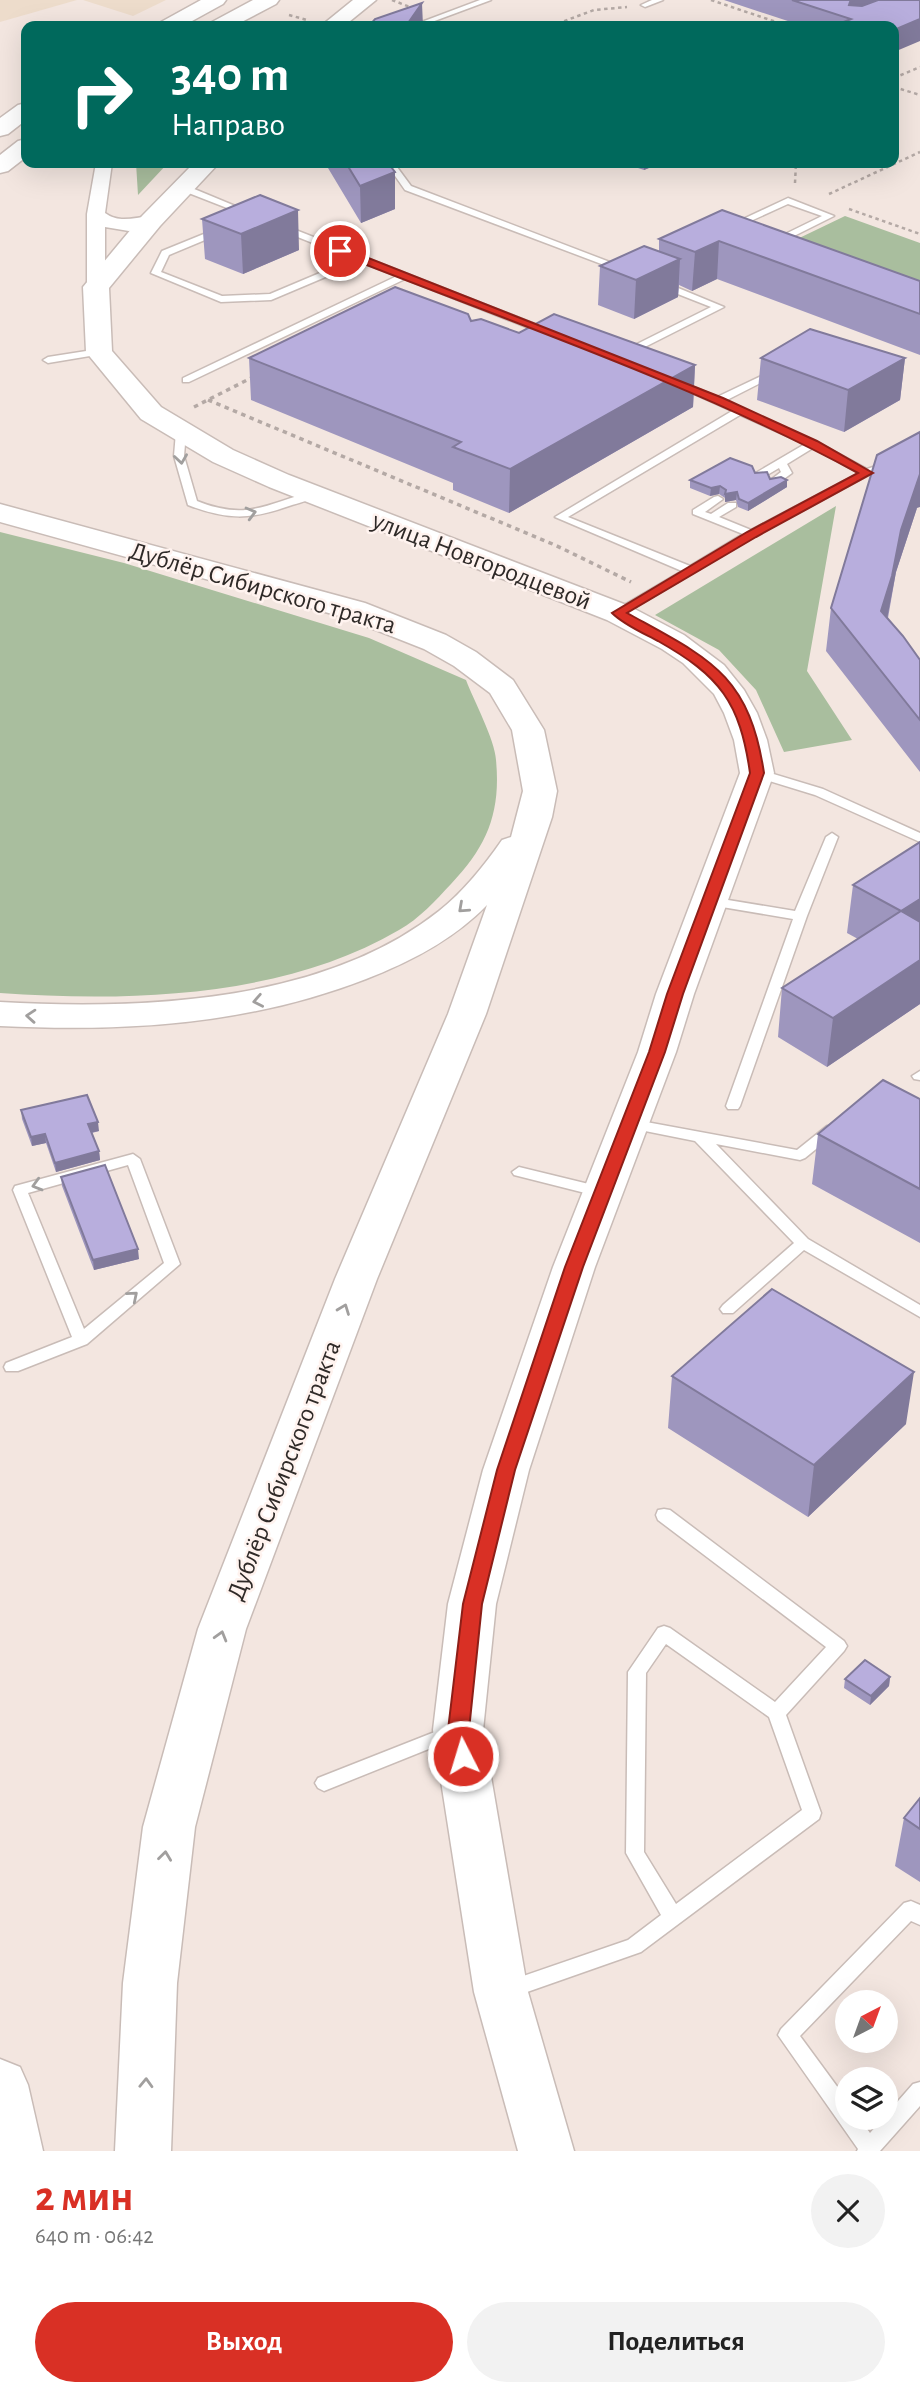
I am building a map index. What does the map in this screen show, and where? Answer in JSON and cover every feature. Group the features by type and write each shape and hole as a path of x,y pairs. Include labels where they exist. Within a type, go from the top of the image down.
{"street":[{"path":"177,21 216,0"},
{"path":"229,21 269,0"},
{"path":"338,21 366,0"},
{"path":"0,113 21,102"},
{"path":"0,130 21,114"},
{"path":"0,166 21,150"},
{"path":"99,352 96,214 103,168"},
{"path":"96,287 151,221 202,168"},
{"path":"96,214 106,224 117,226 151,221"},
{"name":"улица Новгородцевой","path":"99,352 150,413 184,421 223,456 618,613 699,659 722,681 739,705 752,738 757,773 574,1267 506,1470 472,1604 458,1730 501,1992 546,2151"},
{"name":"Дублёр Сибирского тракта","path":"0,513 354,610 435,642 465,659 502,687 528,730 540,791 535,817 467,1014 356,1279 222,1629 169,1827 150,1983 143,2151"},
{"name":"Дублёр Сибирского тракта","path":"0,1014 61,1018 132,1017 216,1009 279,997 347,975 394,954 450,920 491,879 535,817"},
{"path":"0,2085 15,2151"}],"lane":[{"path":"429,21 487,0"},
{"path":"645,5 659,0"},
{"path":"394,168 408,188 631,272"},
{"path":"184,188 254,216 242,221"},
{"path":"734,235 722,231 788,201 830,216 767,247 780,251"},
{"path":"278,226 553,334"},
{"path":"229,227 165,253 156,273 221,299 271,297 361,259"},
{"path":"186,380 362,300 404,276"},
{"path":"627,363 615,358 719,307 656,282"},
{"path":"48,360 99,352"},
{"path":"719,400 788,366"},
{"path":"662,377 813,444 867,473"},
{"path":"690,570 559,517 739,411"},
{"path":"184,421 179,456 192,503 210,512 242,517 314,494"},
{"path":"758,477 813,444"},
{"path":"618,613 751,534 888,461"},
{"path":"773,482 787,473 781,463"},
{"path":"718,499 697,512 751,534"},
{"path":"712,518 732,505"},
{"path":"757,773 818,792 920,838"},
{"path":"733,1106 800,916 832,836"},
{"path":"710,901 800,916"},
{"path":"629,1124 800,1155 848,1116"},
{"path":"700,1137 803,1243 920,1312"},
{"path":"12,1367 81,1340 172,1264 133,1159 20,1190 81,1340"},
{"path":"519,1172 603,1192"},
{"path":"728,1309 803,1243"},
{"path":"664,1515 838,1646 776,1713"},
{"path":"501,1992 634,1946 673,1917 812,1813 776,1713 664,1633 637,1672 635,1853 673,1917"},
{"path":"324,1783 458,1730"},
{"path":"835,2100 788,2035 911,1909 920,1917"},
{"path":"856,2130 868,2149 920,2091"}],"path":[{"path":"711,0 773,21"},
{"path":"564,21 594,10 645,5"},
{"path":"899,76 920,67"},
{"path":"899,89 920,95"},
{"path":"899,162 920,152"},
{"path":"825,195 885,168"},
{"path":"184,421 208,400 256,376"},
{"path":"208,400 555,545 636,585"}],"shaded area":[{"path":"0,0 77,0 0,22"},
{"path":"83,0 166,0 133,16"}],"green space":[{"path":"136,168 163,168 138,195"},
{"path":"845,216 920,243 920,288 791,242"},
{"path":"836,506 807,671 852,740 784,752 756,690 719,650 655,615"},
{"path":"0,532 124,563 369,638 466,680 492,742 497,779 489,828 474,856 439,896 406,926 354,953 306,970 256,982 153,995 101,997 0,993"}],"building":[{"path":"792,0 854,0 849,5 862,6 878,0 920,0 920,19 899,28 899,21 846,21 851,19"},
{"path":"422,3 409,21 373,21"},
{"path":"349,168 392,168 395,172 360,186"},
{"path":"260,195 298,210 241,234 202,219"},
{"path":"722,210 920,281 920,314 719,241 695,252 659,239"},
{"path":"644,246 680,259 636,280 600,266"},
{"path":"395,287 468,314 471,321 481,319 519,333 554,314 695,365 510,469 453,447 461,442 249,358"},
{"path":"810,329 905,358 848,390 761,358"},
{"path":"920,432 920,474 901,530 892,576 881,611 920,660 920,720 831,608 877,455"},
{"path":"730,458 752,466 755,473 767,472 770,479 781,477 787,480 748,503 739,499 737,492 725,494 726,490 720,486 711,488 690,480"},
{"path":"920,842 920,899 901,911 853,885"},
{"path":"901,911 920,922 920,960 833,1018 782,988"},
{"path":"883,1080 920,1099 920,1189 818,1134"},
{"path":"87,1095 98,1122 88,1124 99,1151 55,1163 45,1134 31,1137 21,1110"},
{"path":"105,1165 138,1249 93,1260 61,1177"},
{"path":"772,1289 914,1372 814,1465 672,1376"},
{"path":"865,1660 890,1677 871,1696 845,1679"},
{"path":"920,1798 920,1829 904,1818"}],"route":[{"path":"340,251 719,400 813,444 867,473 751,534 618,613 699,659 722,681 739,705 752,738 757,773 675,994 657,1052 574,1267 506,1470 472,1604 458,1730 463,1756"}]}
